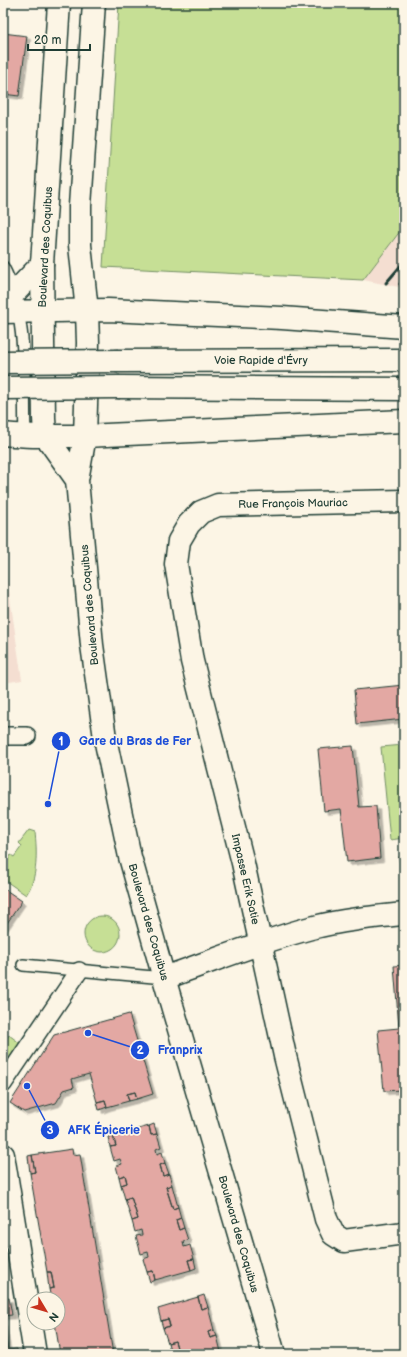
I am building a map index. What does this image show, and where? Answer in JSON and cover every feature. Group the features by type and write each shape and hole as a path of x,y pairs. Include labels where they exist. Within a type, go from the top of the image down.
{"main road":[{"name":"Boulevard des Coquibus","path":"35,436 42,312 42,264 59,3"},
{"name":"Boulevard des Coquibus","path":"94,3 80,206 80,245 88,311 85,436 77,480 92,646 105,738 130,857 274,1354"},
{"path":"42,264 10,306 42,312 108,310 282,318 404,327"},
{"name":"Voie Rapide d'Évry","path":"3,362 404,360"},
{"path":"3,388 120,387 404,390"},
{"path":"3,434 35,436 85,436 404,421"},
{"path":"35,436 77,480"},
{"name":"Rue François Mauriac","path":"189,524 200,512 218,505 404,501"},
{"name":"Impasse Erik Satie","path":"189,524 178,541 176,564 192,661 243,863 285,1056 324,1212 333,1234 344,1241 404,1233"},
{"path":"164,978 260,942 312,927 353,919 404,914"},
{"path":"3,1155 35,1354"}],"street":[{"path":"3,736 27,736"},
{"path":"3,1084 79,971"}],"lane":[{"path":"3,267 10,306 22,340 35,436"},
{"path":"23,966 164,978"}],"shaded area":[{"path":"404,226 404,288 363,280"},
{"path":"3,550 22,680 3,683"}],"green space":[{"path":"119,3 404,3 404,226 363,280 103,267"},
{"path":"404,745 404,838 390,840 381,747"},
{"path":"29,830 35,832 36,865 33,881 26,895 3,879 3,867 11,855 14,857 22,846 19,843"},
{"path":"106,916 115,921 119,927 119,941 115,947 106,952 98,952 89,947 85,941 84,930 89,921 95,917"},
{"path":"9,1035 21,1044 3,1070 3,1044"}],"building":[{"path":"3,33 27,36 19,96 3,94"},
{"path":"404,685 404,719 357,724 354,690"},
{"path":"353,746 359,807 376,806 380,858 347,862 341,809 324,811 318,749"},
{"path":"404,856 404,891 402,891 399,857"},
{"path":"3,888 22,901 3,929"},
{"path":"404,965 404,1126 400,1090 384,1091 378,1030 399,1028 394,966"},
{"path":"129,1014 153,1094 137,1099 135,1092 127,1094 129,1101 107,1107 105,1100 97,1102 89,1074 72,1079 74,1087 64,1090 56,1103 24,1112 10,1103 54,1035"},
{"path":"135,1092 137,1099 129,1101 127,1094"},
{"path":"105,1100 107,1107 99,1110 97,1102"},
{"path":"154,1124 157,1134 151,1135 149,1126"},
{"path":"149,1126 151,1135 157,1134 161,1147 156,1149 157,1154 162,1152 165,1163 160,1165 163,1176 169,1174 172,1185 166,1187 173,1209 178,1207 181,1218 176,1220 179,1230 184,1228 188,1240 183,1241 184,1247 190,1245 194,1259 188,1260 191,1270 155,1280 153,1271 147,1272 143,1259 149,1257 148,1252 141,1254 136,1236 142,1235 141,1230 135,1232 132,1221 138,1219 131,1197 125,1199 121,1185 127,1183 125,1175 119,1177 116,1166 122,1164 120,1159 114,1161 110,1147 116,1146 113,1136"},
{"path":"113,1136 116,1146 110,1147 108,1137"},
{"path":"72,1149 73,1155 80,1154 113,1354 60,1354 56,1331 66,1331 66,1291 49,1291 49,1289 54,1288 51,1272 47,1272 30,1173 35,1172 32,1155"},
{"path":"32,1155 35,1172 30,1173 28,1156"},
{"path":"165,1163 169,1174 163,1176 160,1165"},
{"path":"125,1175 127,1183 121,1185 119,1177"},
{"path":"172,1185 178,1207 173,1209 166,1187"},
{"path":"131,1197 138,1219 132,1221 125,1199"},
{"path":"181,1218 184,1228 179,1230 176,1220"},
{"path":"194,1259 196,1268 191,1270 188,1260"},
{"path":"153,1271 155,1280 150,1282 147,1272"},
{"path":"47,1272 51,1272 54,1288 49,1289"},
{"path":"204,1295 208,1307 201,1309 198,1297"},
{"path":"198,1297 201,1309 208,1307 214,1330 208,1332 210,1338 217,1336 221,1352 214,1354 171,1354 170,1350 177,1348 175,1341 168,1343 163,1328 170,1326 168,1319 161,1321 158,1309"},
{"path":"9,1298 12,1315 3,1316 3,1299"},
{"path":"168,1319 170,1326 163,1328 161,1321"},
{"path":"3,1322 8,1350 17,1349 18,1354 3,1354"},
{"path":"214,1330 217,1336 210,1338 208,1332"},
{"path":"175,1341 177,1348 170,1350 168,1343"}],"railway":[{"path":"386,283 404,262"},
{"path":"400,284 404,280"}],"place":[{"name":"Gare du Bras de Fer","path":"48,804"},
{"name":"Franprix","path":"88,1033"},
{"name":"AFK Épicerie","path":"27,1086"}]}
